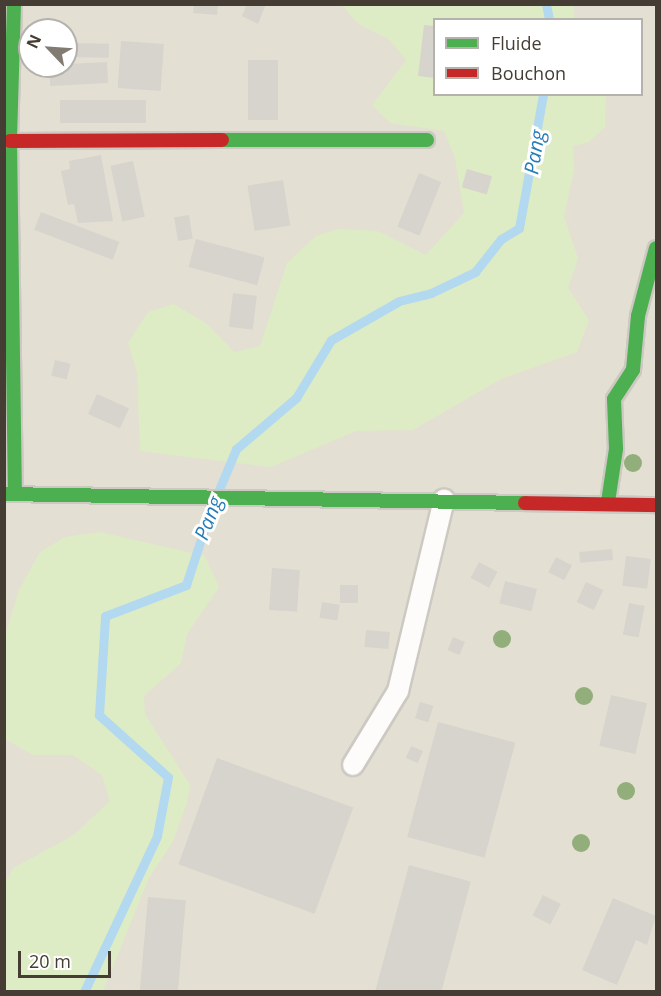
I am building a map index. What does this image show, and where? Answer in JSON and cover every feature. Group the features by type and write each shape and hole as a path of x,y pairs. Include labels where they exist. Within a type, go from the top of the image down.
{"main road":[{"path":"14,4 10,141 10,494 608,502 657,505"},
{"path":"10,141 427,140"},
{"path":"608,502 616,449 614,399 633,370 638,316 657,248"}],"lane":[{"path":"353,765 398,691 444,500"}],"shaded area":[{"path":"5,5 656,5 656,991 5,991"}],"green space":[{"path":"342,5 573,5 575,18 433,18 433,96 606,96 605,127 589,142 573,146 574,170 564,217 578,258 568,288 589,320 577,352 501,379 413,430 356,431 271,467 140,451 137,372 128,343 148,312 174,304 207,324 234,352 260,346 287,263 316,236 338,229 377,231 426,255 464,213 455,158 444,131 390,123 372,105 406,60 389,39 357,23"},
{"path":"100,532 205,556 219,587 187,634 181,663 144,696 145,714 190,785 187,803 173,841 149,878 103,991 5,991 5,883 13,868 74,835 110,801 102,775 73,755 33,755 5,739 5,635 19,590 40,552 65,537"}],"building":[{"path":"194,4 218,4 217,15 193,13"},
{"path":"247,4 266,4 258,24 242,16"},
{"path":"424,25 433,26 433,78 418,76"},
{"path":"121,41 164,44 161,91 118,88"},
{"path":"78,43 109,44 109,58 78,57"},
{"path":"248,60 278,60 278,120 248,120"},
{"path":"107,62 108,83 50,86 50,78 78,78 78,64"},
{"path":"60,100 146,100 146,123 60,123"},
{"path":"101,155 113,221 78,223 74,204 68,205 61,171 70,169 69,161"},
{"path":"133,161 145,217 122,222 111,166"},
{"path":"467,169 492,176 487,194 462,187"},
{"path":"419,173 441,182 420,236 397,227"},
{"path":"283,180 290,225 255,231 247,186"},
{"path":"41,212 119,242 113,260 34,230"},
{"path":"189,215 193,239 178,241 174,217"},
{"path":"196,239 265,257 257,285 188,267"},
{"path":"233,293 257,296 253,330 229,327"},
{"path":"55,360 71,364 67,379 51,376"},
{"path":"97,394 129,408 120,428 88,414"},
{"path":"612,549 613,560 580,563 579,552"},
{"path":"626,556 651,559 647,589 622,586"},
{"path":"556,557 572,565 564,580 548,572"},
{"path":"479,562 498,572 489,588 471,578"},
{"path":"272,568 300,570 297,612 269,610"},
{"path":"505,581 537,589 531,611 499,603"},
{"path":"586,582 603,590 594,610 577,602"},
{"path":"340,585 358,585 358,603 340,603"},
{"path":"322,602 340,605 337,621 319,618"},
{"path":"629,603 645,606 639,637 623,634"},
{"path":"366,630 390,632 388,649 365,647"},
{"path":"453,637 465,642 459,655 448,650"},
{"path":"611,695 647,703 635,754 599,746"},
{"path":"420,702 433,706 428,722 415,718"},
{"path":"438,722 515,743 484,858 407,837"},
{"path":"411,746 423,751 418,763 406,758"},
{"path":"217,758 353,808 315,914 178,864"},
{"path":"409,865 471,882 441,992 375,992"},
{"path":"543,895 561,904 550,925 533,915"},
{"path":"148,897 186,900 178,992 140,992"},
{"path":"613,898 656,916 647,945 636,940 617,985 582,970"}],"waterway":[{"name":"Pang","path":"546,4 549,18"},
{"name":"Pang","path":"218,492 236,449 296,398 331,340 399,301 431,293 475,272 501,239 519,228 543,96"},
{"name":"Pang","path":"84,992 157,836 168,777 99,715 105,616 186,585 212,505"}],"traffic: fast":[{"path":"14,4 10,141 15,494"},
{"path":"222,140 427,140"},
{"path":"608,502 616,449 614,399 633,370 638,316 656,248"},
{"path":"4,494 525,503"}],"traffic: jam":[{"path":"10,141 222,140"},
{"path":"525,503 656,505"}]}
